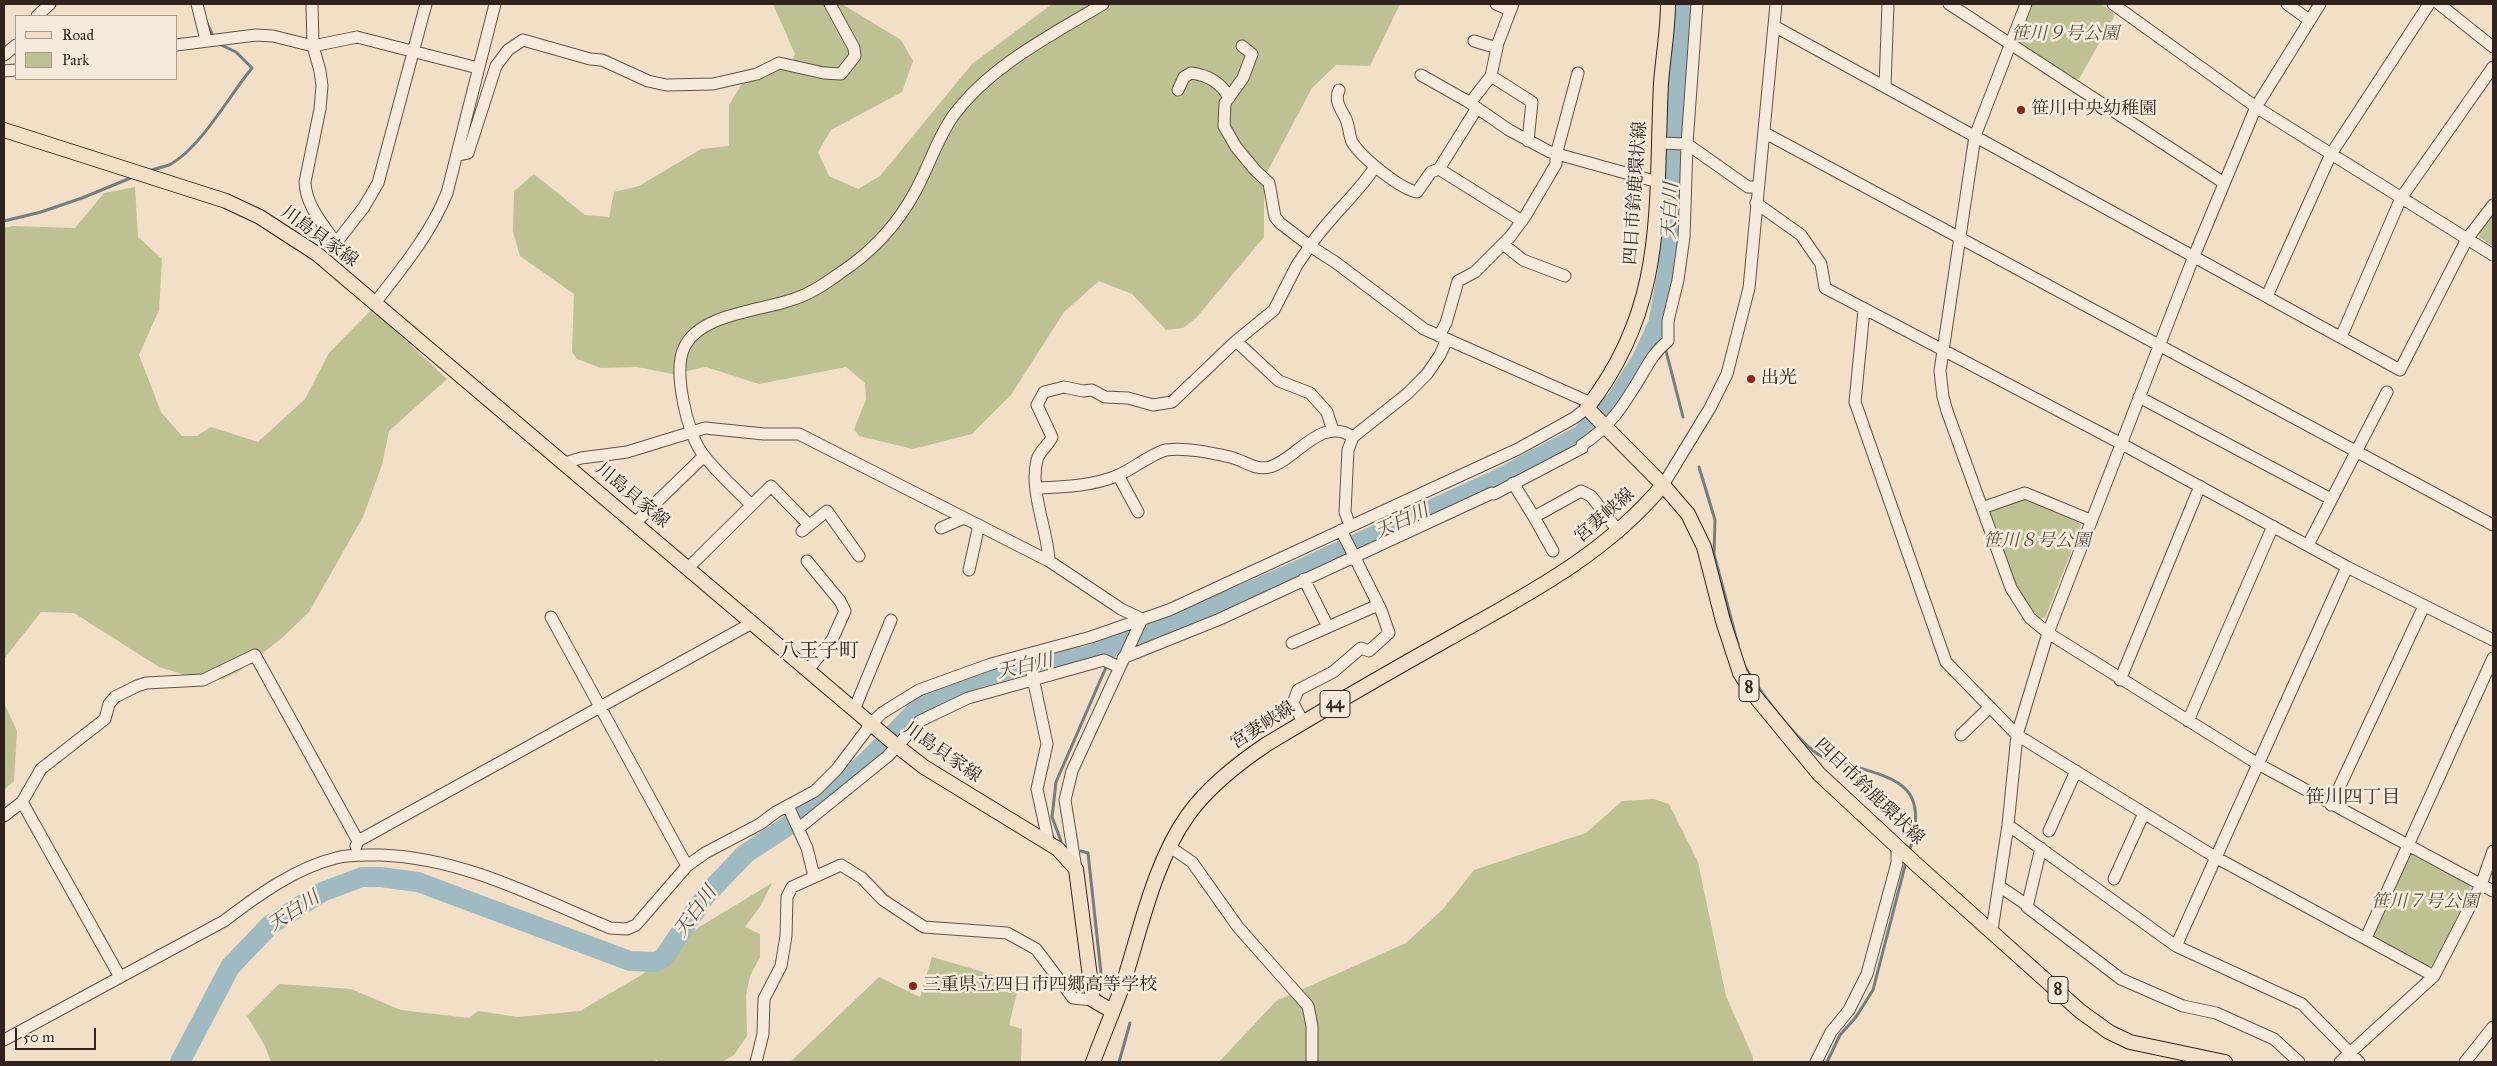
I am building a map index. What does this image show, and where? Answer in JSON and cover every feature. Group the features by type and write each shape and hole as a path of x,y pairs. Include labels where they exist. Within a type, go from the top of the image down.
{"main road":[{"name":"四日市鈴鹿環状線","path":"1668,4 1661,83 1660,143 1652,261 1640,311 1625,347 1589,405 1605,426 1663,485 1688,514 1702,540 1729,640 1740,673 1747,685 1819,774 1918,866 2080,1010 2109,1032 2130,1042 2225,1062"},
{"name":"川島貝家線","path":"4,130 153,176 226,201 260,217 317,254 897,746 924,767 1058,849 1076,869"},
{"name":"宮妻峡線","path":"1093,1062 1170,847 1188,816 1208,790 1247,757 1303,722 1570,569 1619,532 1647,505 1663,485"},
{"path":"1076,869 1093,1000 1112,1011"}],"street":[{"path":"38,15 50,4"},
{"path":"197,4 198,15 206,40"},
{"path":"312,4 313,46 322,86 306,192 308,201 336,243 364,207 378,183 426,4"},
{"path":"376,303 430,230 447,193 495,4"},
{"path":"456,155 468,153 496,66 508,50 523,40 590,59 602,60 648,81 666,85 713,84 757,74 779,63 824,73 841,74 853,60 855,56 854,48 830,4"},
{"path":"752,505 704,456 691,431 680,378 680,362 684,348 692,336 706,325 792,300 812,291 841,273 876,245 896,221 916,191 943,132 970,96 996,72 1103,4"},
{"path":"1339,90 1337,100 1349,127 1351,140 1374,167 1417,192 1431,172 1438,169 1491,76 1497,48 1512,7 1496,4"},
{"path":"799,828 897,746 920,721 952,704 1034,680 1115,663 1220,619 1492,493 1494,494 1582,448 1582,445 1605,426 1625,402 1658,348 1668,341 1668,321 1678,280 1684,237 1687,144 1697,4"},
{"path":"1663,485 1710,408 1726,374 1749,288 1776,4"},
{"path":"1885,86 1888,4"},
{"path":"1949,4 2224,183"},
{"path":"2026,4 1976,136 1940,371 1943,397 2011,588 2030,618 2048,633 2120,680 2258,764 2493,891"},
{"path":"2113,4 2256,107 2493,255"},
{"path":"2288,4 2309,20"},
{"path":"1992,930 2008,825 2018,735 2048,633 2120,443 2194,256 2256,107 2320,4"},
{"path":"2267,296 2331,154 2429,4"},
{"path":"2439,4 2493,47"},
{"path":"1774,26 2400,370 2467,239 2493,205"},
{"path":"178,45 220,38 273,36 313,46 357,37 478,68"},
{"path":"1474,41 1497,48"},
{"path":"4,55 15,46"},
{"path":"4,1040 224,921 252,900 298,874 318,864 352,855 418,858 462,869 493,879 617,930 631,928 640,921 687,866 704,853 760,824 822,784 850,754 871,724 882,713 919,690 950,678 1091,637 1169,610 1518,449 1574,418 1589,405 1413,322 1336,262 1310,246 1280,223 1275,216 1269,183 1255,170 1236,147 1224,126 1225,104 1243,78 1252,54 1242,46"},
{"path":"2341,337 2401,198 2493,67"},
{"path":"1178,90 1184,77 1191,73 1214,79 1225,90 1229,98"},
{"path":"1303,722 1293,703 1298,690 1333,672 1361,648 1369,650 1390,633 1354,556 1345,530 1348,450 1353,437 1407,394 1427,374 1440,355 1446,323 1458,281 1475,272 1503,244 1522,221 1556,164 1556,155 1578,73"},
{"path":"1421,75 1473,105 1528,141 1556,155 1658,182"},
{"path":"1491,76 1532,102 1528,141"},
{"path":"1765,133 1960,240 2493,525"},
{"path":"1660,143 1687,144 1748,188 1758,187"},
{"path":"1049,561 1049,548 1038,506 1037,488 1038,458 1052,437 1037,405 1044,392 1064,387 1083,391 1092,390 1109,397 1128,398 1153,405 1172,402 1236,342 1274,310 1297,265 1325,224 1364,184 1374,167"},
{"path":"1438,169 1522,221"},
{"path":"1756,203 1802,236 1821,264 1825,288 2120,443 2347,566 2493,640"},
{"path":"1503,244 1524,260 1565,276"},
{"path":"1864,310 1855,402 1946,662 2018,735 2215,857 2434,976"},
{"path":"1236,342 1279,381 1310,393 1327,412 1333,431"},
{"path":"2308,545 2387,392"},
{"path":"2139,397 2331,499"},
{"path":"565,464 581,458 627,452 691,431 716,428 764,434 799,434 1049,561 1121,609 1142,619"},
{"path":"1037,488 1087,484 1118,475 1167,450 1232,458 1248,466 1268,468 1284,460 1308,441 1333,431 1353,437"},
{"path":"635,523 704,456"},
{"path":"1118,475 1138,512"},
{"path":"1513,483 1554,551"},
{"path":"688,568 771,486 806,528 827,511 859,556"},
{"path":"2120,680 2200,486"},
{"path":"1534,518 1581,492 1590,496 1619,532"},
{"path":"1982,508 2025,493 2090,520"},
{"path":"941,528 964,518"},
{"path":"969,570 979,525"},
{"path":"2188,721 2273,526"},
{"path":"807,561 840,601 845,611 832,640 808,670"},
{"path":"2176,946 2347,566"},
{"path":"1304,579 1328,627"},
{"path":"1292,643 1378,605"},
{"path":"2331,805 2424,606"},
{"path":"551,617 687,866"},
{"path":"1076,869 1065,800 1072,772 1115,663 1142,619"},
{"path":"854,710 891,620"},
{"path":"352,855 358,841 752,623"},
{"path":"4,816 22,802 41,769 105,719 109,704 115,697 146,683 203,680 255,655 358,841"},
{"path":"1029,655 1047,744 1037,789 1049,844"},
{"path":"2366,938 2493,658"},
{"path":"1961,735 1990,708"},
{"path":"2048,831 2076,771"},
{"path":"22,802 120,977"},
{"path":"788,806 807,848 814,876"},
{"path":"2114,879 2144,813"},
{"path":"2008,825 2176,946 2302,1004 2359,1062"},
{"path":"1170,847 1192,862 1238,927 1308,1006 1312,1026 1312,1062"},
{"path":"2027,905 2040,848"},
{"path":"1816,1062 1831,1032 1849,1010 1867,974 1897,863 1899,849"},
{"path":"2340,1062 2434,976 2481,885 2493,851"},
{"path":"756,1062 763,1034 764,999 782,966 786,936 787,897 792,887 841,865 862,878 883,900 924,927 1007,933 1036,949 1073,998 1093,1000"},
{"path":"1999,886 2027,905 2027,907 2121,979 2183,1006 2216,1013 2274,1039 2299,1062"},
{"path":"2465,1062 2493,1027"}],"green space":[{"path":"773,4 842,4 901,40 913,61 902,92 831,130 818,152 829,176 858,189 880,176 972,64 1052,4 1400,4 1370,66 1336,65 1312,88 1264,178 1264,237 1196,318 1183,328 1166,330 1132,294 1099,281 1064,312 1011,395 972,434 913,449 859,436 854,429 866,400 865,383 846,367 759,384 706,367 672,374 637,367 601,368 577,359 572,352 574,294 520,256 513,232 514,191 534,174 585,215 609,217 614,192 639,186 701,149 729,146 729,105 743,82 792,62 795,54"},
{"name":"笹川９号公園","path":"2033,4 2101,4 2113,12 2114,17 2079,79 2075,80 2020,44 2019,39"},
{"path":"135,187 138,237 162,259 159,310 139,355 161,412 182,436 197,436 211,427 258,442 305,399 329,353 372,309 447,379 389,431 382,465 363,517 309,612 282,638 238,672 223,679 206,681 159,667 74,613 41,612 4,659 4,228 13,226 75,228 104,193"},
{"path":"2493,213 2493,246 2480,238 2478,232"},
{"name":"笹川８号公園","path":"2023,499 2078,522 2081,526 2045,618 2040,618 2030,607 2015,582 1990,513 1992,509"},
{"path":"4,703 17,731 14,781 4,790"},
{"path":"1654,799 1669,804 1698,862 1726,996 1753,1057 1753,1062 1219,1062 1276,1001 1406,943 1443,909 1474,870 1586,833 1622,801"},
{"name":"笹川７号公園","path":"2412,855 2469,885 2471,890 2432,965 2428,967 2375,938 2374,934 2408,856"},
{"path":"772,883 760,907 745,927 760,934 760,957 750,976 746,995 747,1036 734,1055 722,1062 658,1062 657,1060 651,1062 271,1062 265,1046 247,1016 279,984 351,989 401,1010 469,1018 478,1011 518,1017 580,1011 643,974 696,929"},
{"path":"932,957 1015,981 1018,988 1009,1025 1022,1029 1021,1062 790,1062 879,977 920,997"}],"waterway":[{"name":"天白川","path":"180,1062 230,967 270,925 322,892 362,877 380,877 418,882 630,961 656,962 664,957 706,895 745,854 818,806 864,764 919,708 971,680 1041,660 1084,657 1158,631 1288,575 1498,479 1581,435 1616,400 1642,359 1658,324 1668,269 1677,96 1685,4"},
{"path":"206,21 214,38"},
{"path":"148,171 171,164 193,146 204,134 252,68 236,52 219,44"},
{"path":"4,221 41,212 133,177"},
{"path":"1658,324 1663,341"},
{"path":"1665,347 1683,417"},
{"path":"1699,467 1715,520 1714,554 1738,645"},
{"path":"1109,659 1115,646"},
{"path":"1743,663 1778,714 1801,739 1821,756 1882,775 1906,789 1913,800 1915,813 1914,831 1909,853"},
{"path":"1061,841 1052,817 1056,782 1107,665"},
{"path":"1081,851 1088,853 1101,973"},
{"path":"1827,1062 1840,1035 1856,1017 1873,990 1906,862"},
{"path":"1119,1062 1130,1023"}],"place":[{"name":"笹川中央幼稚園","path":"2021,110"},
{"name":"出光","path":"1751,379"},
{"name":"三重県立四日市四郷高等学校","path":"913,986"}],"district":[{"name":"八王子町","path":"819,652"},
{"name":"笹川四丁目","path":"2353,798"}]}
